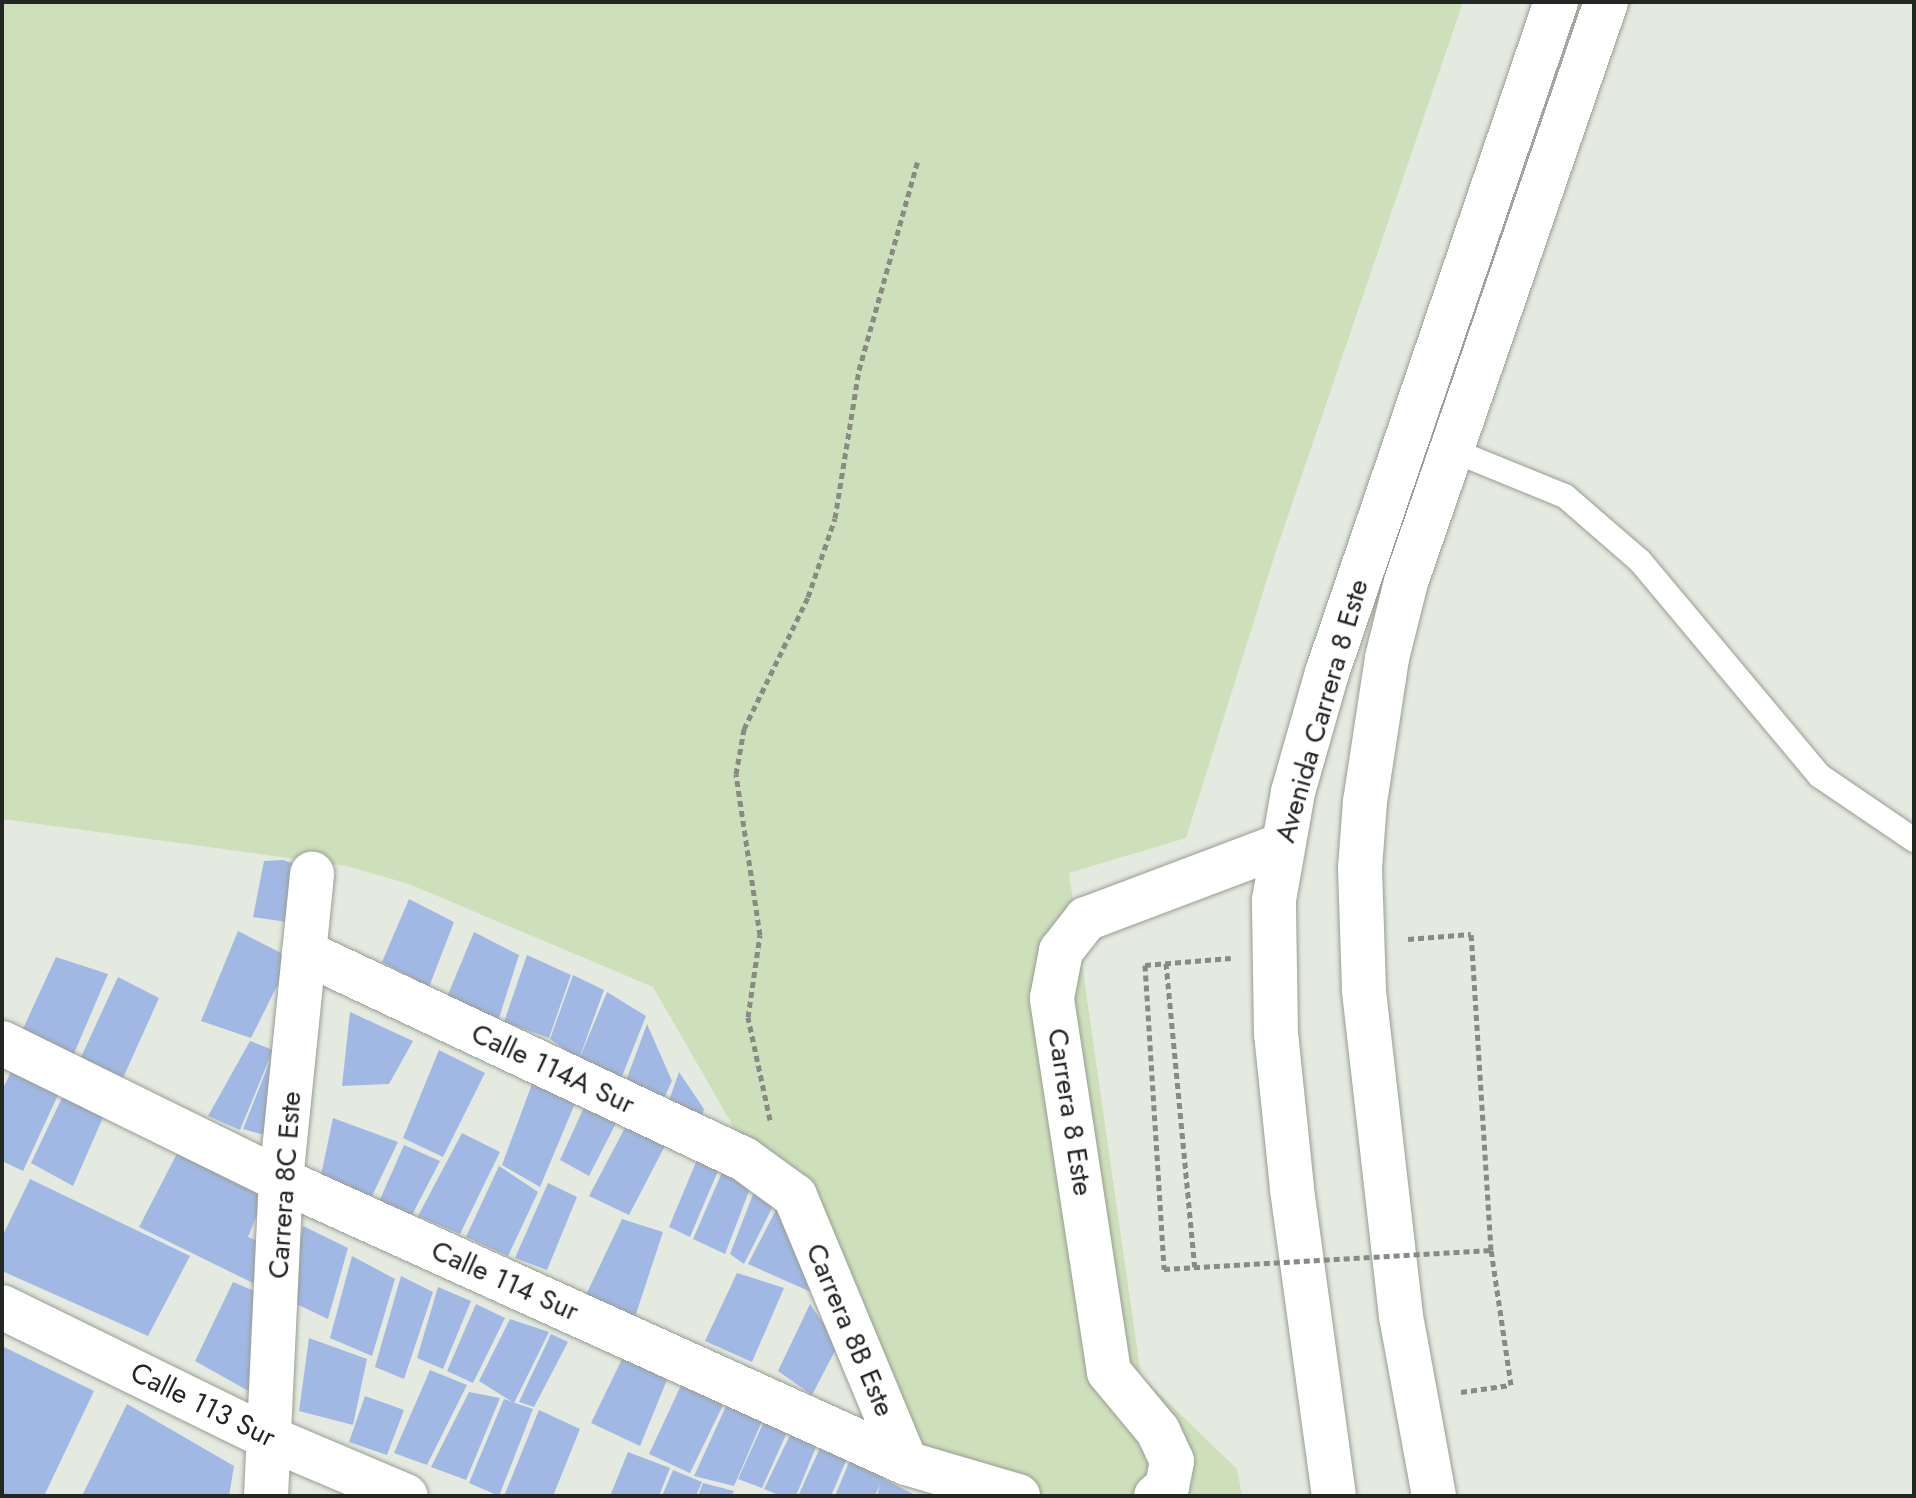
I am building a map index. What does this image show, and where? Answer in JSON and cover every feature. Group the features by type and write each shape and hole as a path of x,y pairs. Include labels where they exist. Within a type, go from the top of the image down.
{"main road":[{"name":"Avenida Carrera 8 Este","path":"1334,1496 1292,1188 1272,954 1282,845 1327,673 1556,2"},
{"name":"Avenida Carrera 8 Este","path":"1434,1496 1391,1241 1361,942 1365,802 1387,658 1452,450 1606,2"},
{"name":"Carrera 8 Este","path":"1156,1496 1167,1487 1172,1461 1158,1431 1109,1372 1052,998 1061,951 1086,919 1282,845"},
{"name":"Carrera 8C Este","path":"266,1496 274,1440 281,1180 312,874"},
{"name":"Calle 114A Sur","path":"304,952 744,1159 795,1196"},
{"name":"Calle 114 Sur","path":"2,1043 281,1180 906,1463 1018,1496"},
{"name":"Carrera 8B Este","path":"795,1196 906,1463"},
{"name":"Calle 113 Sur","path":"2,1307 274,1440 406,1496"}],"lane":[{"path":"1452,450 1565,496 1640,561 1820,776 1914,840"}],"path":[{"path":"772,1129 748,1017 760,935 736,774 744,729 808,597 835,518 859,370 918,160"},
{"path":"1361,942 1471,934 1491,1250 1511,1385"},
{"path":"1272,954 1145,965 1164,1269 1491,1250"},
{"path":"1166,963 1195,1267"}],"green space":[{"path":"2,2 1463,2 1275,554 1186,838 1069,873 1141,1376 1237,1469 1242,1496 1008,1496 923,1456 653,987 409,884 347,866 2,819"}],"building":[{"path":"283,860 304,867 294,923 253,917 264,861"},
{"path":"409,899 454,922 429,987 382,962"},
{"path":"238,931 291,958 251,1038 201,1021"},
{"path":"474,932 519,955 498,1021 447,997"},
{"path":"527,955 571,975 549,1038 504,1022"},
{"path":"56,957 108,974 73,1056 22,1031"},
{"path":"573,975 604,990 579,1059 550,1039"},
{"path":"118,977 159,998 123,1078 81,1057"},
{"path":"607,992 646,1016 615,1094 573,1074"},
{"path":"350,1012 413,1041 389,1084 342,1086"},
{"path":"647,1024 672,1081 656,1115 620,1097"},
{"path":"250,1041 273,1050 240,1130 208,1116"},
{"path":"439,1050 485,1073 443,1157 403,1138"},
{"path":"273,1053 282,1140 243,1129"},
{"path":"17,1060 63,1084 23,1171 2,1161 2,1090"},
{"path":"679,1072 704,1109 698,1130 666,1109"},
{"path":"535,1076 576,1101 540,1187 502,1165"},
{"path":"68,1085 109,1104 73,1186 31,1163"},
{"path":"585,1105 616,1123 589,1176 560,1160"},
{"path":"333,1118 398,1142 371,1198 319,1185"},
{"path":"628,1122 667,1142 629,1215 589,1196"},
{"path":"462,1133 500,1152 460,1234 418,1216"},
{"path":"183,1142 269,1186 248,1237 270,1246 265,1289 139,1227"},
{"path":"404,1145 440,1161 412,1215 378,1204"},
{"path":"701,1150 720,1166 690,1237 669,1227"},
{"path":"727,1161 754,1178 725,1254 693,1239"},
{"path":"499,1166 538,1192 508,1256 466,1237"},
{"path":"30,1179 190,1256 148,1336 2,1271 2,1237"},
{"path":"548,1183 577,1197 547,1270 515,1258"},
{"path":"757,1184 779,1194 744,1264 730,1254"},
{"path":"777,1208 820,1296 748,1264"},
{"path":"622,1219 663,1232 635,1317 585,1297"},
{"path":"303,1226 348,1248 328,1319 288,1300"},
{"path":"352,1256 395,1279 372,1356 330,1338"},
{"path":"737,1273 784,1288 752,1362 705,1341"},
{"path":"401,1276 433,1292 404,1379 375,1367"},
{"path":"233,1282 264,1295 252,1393 195,1361"},
{"path":"438,1287 471,1301 443,1369 417,1358"},
{"path":"476,1304 505,1318 473,1383 447,1371"},
{"path":"810,1304 838,1345 812,1395 778,1371"},
{"path":"510,1319 549,1332 514,1403 479,1381"},
{"path":"551,1334 568,1342 534,1407 519,1402"},
{"path":"309,1338 367,1359 353,1425 299,1411"},
{"path":"2,1346 94,1391 44,1496 2,1496"},
{"path":"623,1357 667,1380 640,1446 591,1423"},
{"path":"430,1370 467,1385 427,1465 394,1453"},
{"path":"684,1379 725,1401 690,1473 649,1454"},
{"path":"469,1392 500,1398 466,1480 431,1467"},
{"path":"365,1396 404,1410 387,1455 349,1442"},
{"path":"504,1399 533,1409 499,1496 469,1483"},
{"path":"728,1402 763,1419 734,1486 694,1476"},
{"path":"127,1404 234,1466 229,1496 82,1496"},
{"path":"539,1410 580,1429 553,1496 504,1496"},
{"path":"765,1419 788,1430 762,1488 738,1479"},
{"path":"792,1431 818,1442 796,1496 781,1496 764,1489"},
{"path":"825,1437 851,1449 831,1496 798,1496"},
{"path":"855,1448 889,1463 882,1478 917,1496 877,1496 880,1484 875,1496 835,1496"},
{"path":"628,1452 670,1468 659,1496 610,1496"},
{"path":"673,1470 702,1482 696,1496 662,1496"},
{"path":"703,1483 734,1491 731,1496 698,1496"}]}
